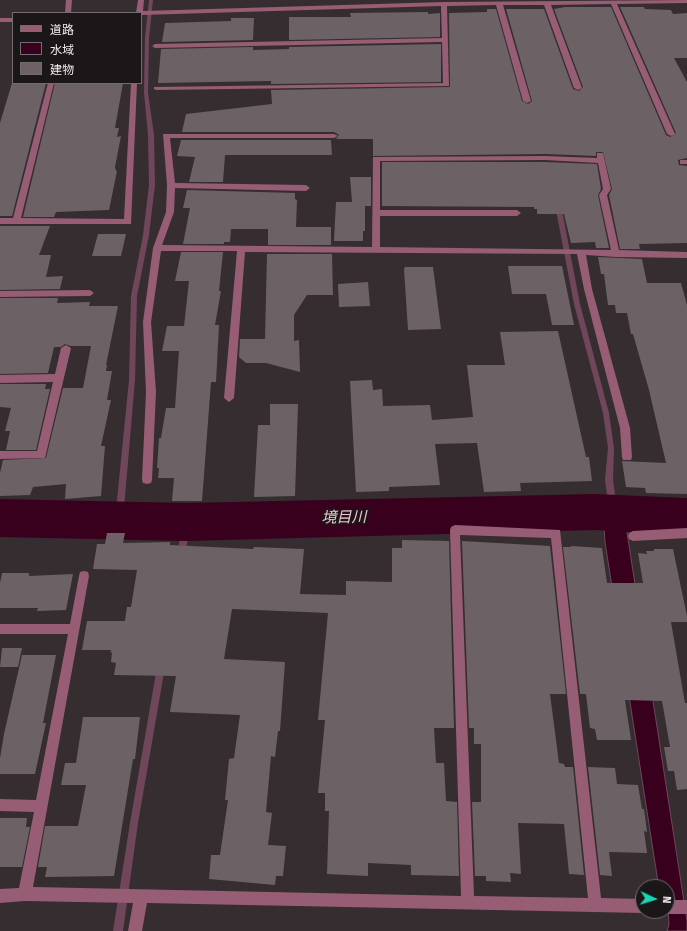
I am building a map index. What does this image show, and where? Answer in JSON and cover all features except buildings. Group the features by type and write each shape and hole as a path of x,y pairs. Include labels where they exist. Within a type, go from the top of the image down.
{"street":[{"path":"68,12 69,0"},
{"path":"141,0 144,13 577,1 687,1"},
{"path":"613,2 671,134"},
{"path":"547,3 578,88"},
{"path":"156,88 448,85 444,4"},
{"path":"500,4 527,101"},
{"path":"0,20 12,20"},
{"path":"155,46 446,40"},
{"path":"16,221 51,84"},
{"path":"0,221 128,222 134,84"},
{"path":"147,480 151,392 147,322 157,248 170,212 171,185 166,136 334,136"},
{"path":"376,249 376,159 600,158 607,189 603,195 616,254"},
{"path":"171,185 306,188"},
{"path":"376,213 517,213"},
{"path":"157,248 376,249 687,255"},
{"path":"228,398 241,248"},
{"path":"577,252 625,428 628,457"},
{"path":"0,294 90,293"},
{"path":"0,455 41,455 66,348"},
{"path":"0,379 58,378"},
{"path":"468,903 455,530 556,533 595,905"},
{"path":"633,536 687,533"},
{"path":"25,894 84,576"},
{"path":"0,629 74,629"},
{"path":"0,805 41,806"},
{"path":"0,896 25,894 635,906"},
{"path":"135,897 136,931"},
{"path":"675,907 687,907"}],"water":[{"path":"603,512 624,513 687,921 687,931 667,931 669,919 675,919 675,879 658,879 605,542"}],"waterway":[{"path":"119,520 132,380 134,296 146,235 152,185 151,135 146,93 147,38 151,0"},
{"path":"558,205 577,304 606,413 611,448 609,480 615,522"},
{"name":"境目川","path":"0,518 187,522 595,512 687,517"},
{"path":"181,554 187,522"},
{"path":"118,931 134,823 161,667"}]}
